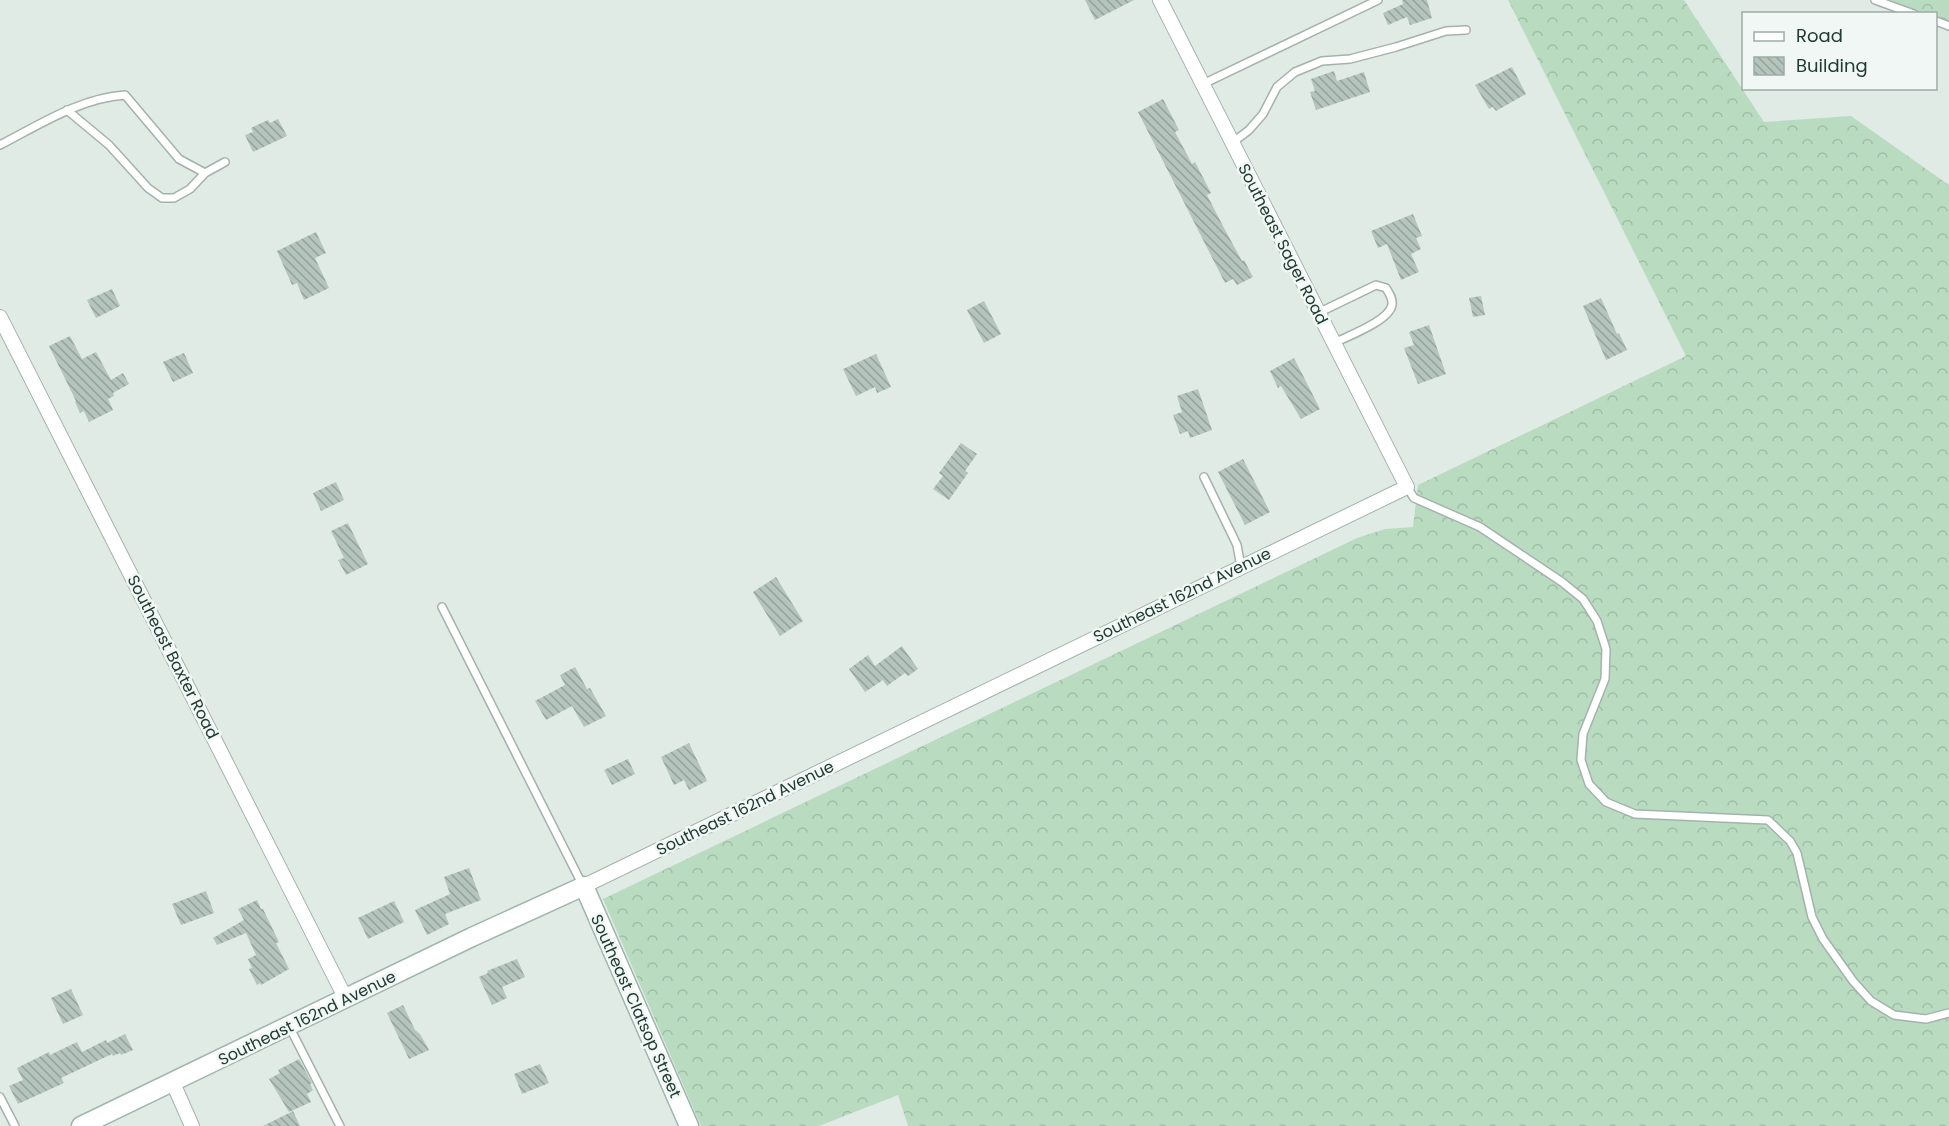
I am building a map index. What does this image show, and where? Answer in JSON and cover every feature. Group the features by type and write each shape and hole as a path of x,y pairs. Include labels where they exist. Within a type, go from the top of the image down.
{"street":[{"name":"Southeast Sager Road","path":"1160,0 1407,487"},
{"name":"Southeast Baxter Road","path":"0,317 346,999"},
{"name":"Southeast 162nd Avenue","path":"81,1126 472,937 584,886 1407,487"},
{"name":"Southeast Clatsop Street","path":"584,886 689,1126"},
{"path":"173,1083 192,1126"}],"lane":[{"path":"1203,84 1378,0"},
{"path":"1875,0 1908,12"},
{"path":"1232,143 1249,130 1263,114 1277,87 1294,72 1322,61 1350,59 1446,31 1466,30"},
{"path":"0,146 68,110 105,96 124,95 179,159 205,173"},
{"path":"68,110 109,145 148,188 162,198 174,198 190,189 205,173 225,162"},
{"path":"1318,313 1376,285 1386,288 1391,297 1392,306 1384,317 1334,343"},
{"path":"1204,477 1237,545 1241,567"},
{"path":"1407,487 1414,498 1480,526 1562,582 1583,599 1597,621 1606,649 1605,678 1583,734 1581,760 1589,784 1606,802 1635,814 1768,820 1790,841 1797,853 1812,917 1823,939 1853,981 1871,1001 1894,1015 1926,1019 1949,1013"},
{"path":"442,607 584,886"},
{"path":"289,1026 340,1126"},
{"path":"0,1097 15,1126"}],"green space":[{"path":"1508,0 1684,0 1764,122 1851,116 1949,185 1949,1126 908,1126 898,1095 819,1126 701,1126 603,899 1357,538 1385,529 1413,527 1418,485 1686,356"},
{"path":"1890,0 1949,0 1949,31 1937,25 1937,12 1914,12"}],"building":[{"path":"1085,0 1134,0 1095,20"},
{"path":"1402,0 1427,0 1432,18 1410,25 1407,17 1388,25 1383,13 1403,4"},
{"path":"1512,67 1526,94 1496,111 1493,107 1489,109 1475,85"},
{"path":"1334,71 1337,81 1364,72 1370,92 1316,110 1310,92 1315,91 1311,79"},
{"path":"1163,99 1179,130 1175,132 1192,164 1195,162 1211,193 1207,195 1253,277 1237,285 1233,279 1225,283 1138,112"},
{"path":"278,119 287,136 253,152 245,135 253,132 251,128 268,120 270,123"},
{"path":"1413,214 1422,236 1416,238 1421,249 1411,254 1419,272 1401,280 1387,244 1378,248 1371,231"},
{"path":"316,232 326,253 315,258 329,288 304,300 297,283 292,285 277,251"},
{"path":"112,289 120,306 96,318 87,300"},
{"path":"1481,296 1485,315 1473,317 1469,298"},
{"path":"1601,298 1627,350 1606,360 1583,306"},
{"path":"984,301 1001,334 984,343 967,310"},
{"path":"1429,325 1446,374 1418,384 1404,348 1414,345 1409,332"},
{"path":"70,336 82,359 96,352 111,380 123,373 129,384 113,393 114,396 108,399 113,410 89,422 84,411 80,413 49,346"},
{"path":"184,353 193,373 173,382 163,362"},
{"path":"876,354 891,387 877,393 875,387 856,396 843,369"},
{"path":"1294,358 1320,409 1301,419 1281,386 1278,388 1270,371"},
{"path":"1198,389 1212,430 1190,438 1188,431 1180,434 1173,415 1182,412 1177,396"},
{"path":"961,443 977,454 965,471 968,473 949,500 933,489 943,476 939,473"},
{"path":"1243,459 1270,512 1245,525 1218,472"},
{"path":"336,482 344,500 321,511 313,493"},
{"path":"348,523 368,564 346,575 338,560 344,558 331,531"},
{"path":"776,577 803,621 780,636 753,592"},
{"path":"902,646 918,669 908,676 905,673 887,686 883,680 865,692 849,669 868,655 875,666"},
{"path":"575,667 606,716 584,727 572,706 546,720 535,701 565,685 560,675"},
{"path":"689,743 707,781 689,790 684,780 674,785 661,757"},
{"path":"628,759 635,774 612,785 604,770"},
{"path":"469,868 481,900 445,914 449,924 427,935 415,910 450,894 444,877"},
{"path":"206,891 214,913 181,925 172,904"},
{"path":"257,900 279,942 276,943 289,969 261,985 260,983 257,985 249,969 252,968 248,959 256,955 246,933 217,945 213,938 244,920 238,909"},
{"path":"394,901 404,922 368,939 358,918"},
{"path":"517,959 525,977 502,987 507,998 492,1005 479,977 488,973 487,971"},
{"path":"71,989 83,1015 63,1024 51,998"},
{"path":"403,1005 415,1030 420,1034 429,1050 409,1059 387,1013"},
{"path":"125,1034 133,1050 121,1055 120,1053 113,1056 112,1054 61,1078 64,1083 18,1104 9,1086 23,1080 17,1068 49,1052 50,1055 77,1042 82,1052 106,1040 107,1043"},
{"path":"299,1059 312,1083 310,1084 313,1090 307,1094 311,1102 289,1112 269,1079 280,1073 278,1070"},
{"path":"540,1064 549,1083 522,1094 514,1074"},
{"path":"293,1111 300,1126 263,1126"}]}
